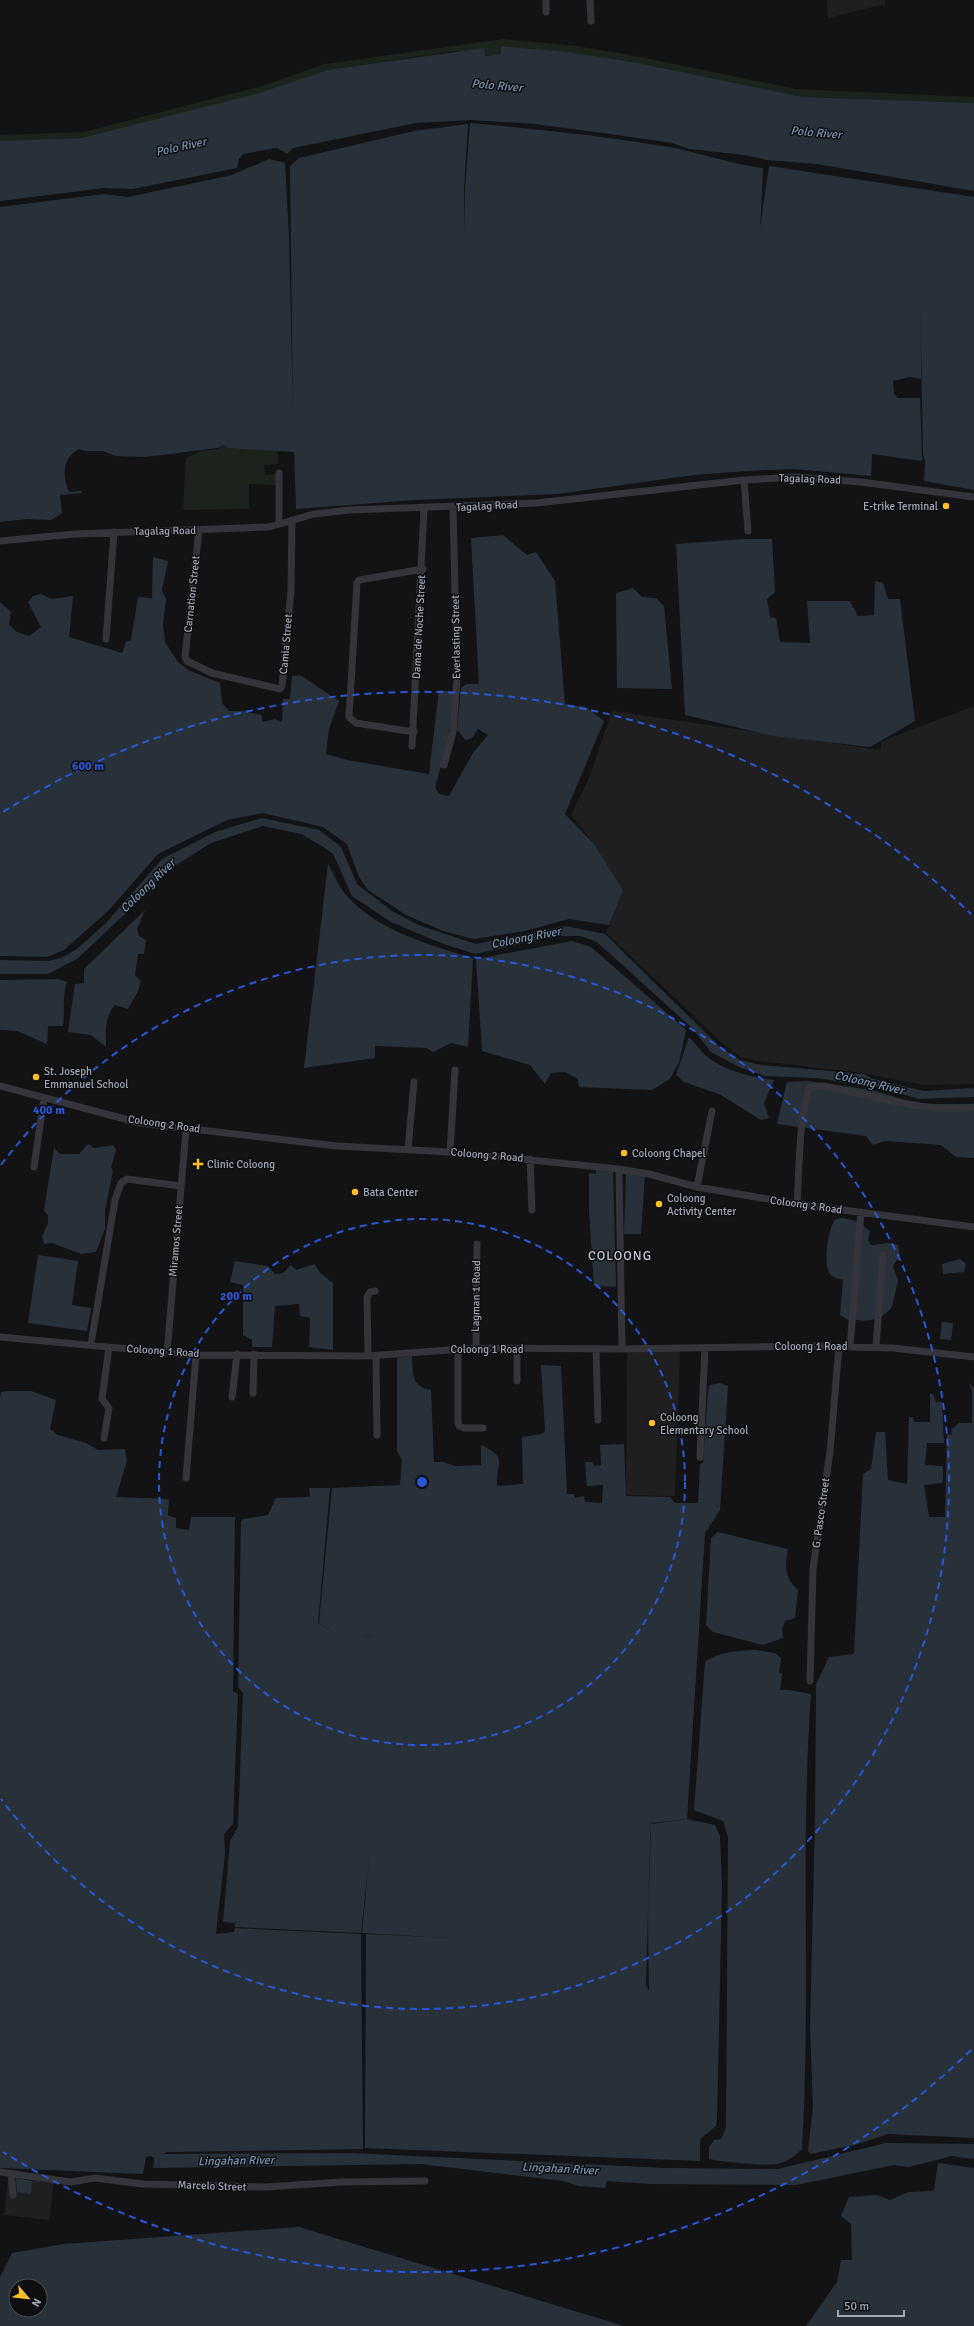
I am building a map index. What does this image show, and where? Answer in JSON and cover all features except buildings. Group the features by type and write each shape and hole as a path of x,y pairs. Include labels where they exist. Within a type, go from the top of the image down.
{"street":[{"path":"546,0 546,12"},
{"path":"590,0 591,21"},
{"path":"279,473 279,524"},
{"name":"Tagalag Road","path":"0,541 114,532 199,530 279,524 314,514 350,510 453,508 537,503 744,480 795,477 831,479 974,497"},
{"path":"744,480 748,531"},
{"name":"Everlasting Street","path":"444,765 453,732 457,680 453,508"},
{"name":"Dama de Noche Street","path":"412,746 423,569 424,509"},
{"name":"Camia Street","path":"186,657 190,664 212,673 281,688 291,592 292,520"},
{"name":"Carnation Street","path":"186,657 199,530"},
{"path":"106,638 114,532"},
{"path":"414,732 356,723 348,717 357,584 359,580 423,569"},
{"path":"450,1152 454,1070"},
{"path":"408,1150 414,1082"},
{"name":"Coloong 2 Road","path":"0,1086 140,1123 337,1146 450,1152 619,1169 649,1174 697,1187 797,1204 974,1227"},
{"path":"797,1204 803,1130 810,1087 822,1086 913,1105 952,1109 974,1107"},
{"path":"34,1167 44,1098"},
{"path":"697,1187 712,1111"},
{"name":"Miramos Street","path":"167,1353 186,1129"},
{"path":"530,1159 532,1210"},
{"path":"619,1169 622,1349"},
{"path":"91,1344 115,1200 120,1183 127,1180 181,1186"},
{"path":"850,1346 861,1212"},
{"name":"Lagman 1 Road","path":"476,1348 477,1244"},
{"path":"876,1347 883,1255"},
{"path":"368,1356 367,1297 368,1293 375,1291"},
{"name":"Coloong 1 Road","path":"0,1337 91,1344 196,1355 254,1354 376,1356 458,1348 622,1349 850,1346 876,1347 974,1357"},
{"name":"G. Pasco Street","path":"810,1681 813,1569 830,1452 839,1346"},
{"path":"104,1438 109,1408 102,1399 109,1347"},
{"path":"458,1348 459,1426 464,1428 483,1428"},
{"path":"700,1457 705,1348"},
{"path":"517,1349 517,1380"},
{"path":"596,1349 598,1420"},
{"path":"232,1397 236,1354"},
{"path":"253,1393 254,1354"},
{"path":"186,1478 196,1355"},
{"path":"376,1356 377,1435"},
{"name":"Marcelo Street","path":"0,2172 71,2182 96,2178 143,2184 266,2187 342,2182 425,2181"},
{"path":"11,2174 13,2194"}],"shaded area":[{"path":"827,0 885,0 885,4 828,18"},
{"path":"503,39 576,46 625,54 796,89 974,97 974,103 803,97 714,79 711,80 657,67 654,69 632,62 501,46 501,54 484,56 484,52 455,51 327,70 256,94 82,138 49,140 46,143 0,144 0,135 84,132 262,86 325,64"},
{"path":"224,445 228,448 278,450 278,464 264,465 265,475 276,474 277,485 249,484 249,509 183,510 186,458 201,451 217,449"},
{"path":"974,706 974,1084 924,1085 862,1073 759,1061 741,1057 727,1047 606,933 623,890 594,844 571,815 589,778 612,711 880,750 882,741"},
{"name":"Coloong Elementary School","path":"627,1350 680,1350 675,1496 626,1495"},
{"path":"8,2178 54,2183 49,2220 4,2215"}],"water":[{"name":"Polo River","path":"501,46 567,52 632,62 803,97 974,103 974,191 817,164 767,160 744,155 689,149 672,143 610,134 535,124 471,120 416,123 293,148 287,154 277,148 243,154 239,159 237,168 133,189 104,188 0,201 0,141 82,138 256,94 327,70 484,48 485,56 501,54"},
{"path":"470,123 570,133 644,143 681,149 739,164 763,168 760,229 769,166 974,197 974,490 924,481 925,461 923,454 921,379 909,377 893,381 894,394 898,398 920,398 922,461 872,454 871,476 795,469 746,471 694,475 558,494 414,500 296,509 294,452 228,448 224,445 217,448 146,457 115,456 103,451 86,451 79,449 69,457 65,468 65,480 69,492 81,491 82,493 60,495 62,513 51,520 27,519 0,522 0,207 104,194 128,197 232,175 269,159 285,163 289,237 293,415 290,166 299,158 414,131 468,124 464,189 465,238 465,189"},
{"path":"503,535 527,555 536,552 555,581 565,704 586,707 604,721 565,814 594,844 623,890 609,925 569,919 525,931 474,939 443,931 406,915 368,890 359,877 347,844 323,827 263,813 227,820 158,854 108,911 64,950 47,957 0,956 0,602 11,612 9,625 17,632 29,636 41,627 28,602 33,596 41,594 51,599 73,596 69,637 122,653 126,642 131,640 138,597 152,598 153,557 168,561 162,590 166,599 163,625 165,642 178,662 188,670 220,683 222,703 229,711 243,711 261,715 263,722 275,719 282,722 283,699 290,699 292,676 300,675 339,701 329,729 326,754 347,760 429,774 439,690 454,692 448,742 435,787 439,794 449,796 473,753 488,735 478,729 472,738 466,740 457,730 461,688 466,684 479,684 471,538"},
{"path":"745,539 772,539 775,592 767,599 770,617 776,618 780,642 810,643 807,601 850,601 858,616 874,615 875,581 883,583 888,599 900,599 915,721 870,747 773,736 685,715 676,544"},
{"path":"633,588 642,597 656,598 664,606 672,689 617,688 616,593"},
{"name":"Coloong River","path":"262,818 319,830 341,847 357,884 392,911 418,925 476,944 565,926 605,934 720,1047 740,1060 761,1065 864,1074 873,1079 924,1091 974,1088 974,1097 919,1099 876,1087 816,1078 765,1076 739,1067 711,1052 692,1028 597,942 581,936 558,936 475,954 441,943 391,922 352,896 333,854 322,846 301,834 263,826 211,843 173,867 140,896 128,911 78,958 48,974 0,974 0,960 49,961 63,957 77,949 106,923 162,859 215,832"},
{"path":"328,864 344,893 374,919 389,928 422,942 473,958 468,1047 451,1043 433,1052 427,1048 375,1046 375,1058 304,1068"},
{"path":"145,910 137,929 139,936 146,940 144,954 138,954 135,975 141,981 138,991 128,1009 115,1005 111,1009 106,1024 106,1047 91,1035 68,1032 75,984 84,983 84,969"},
{"path":"572,941 591,947 686,1030 679,1062 670,1079 652,1090 579,1087 578,1079 565,1072 551,1073 545,1084 530,1065 482,1051 476,959"},
{"path":"59,979 67,982 63,1026 48,1026 47,1044 17,1031 0,1030 0,980"},
{"path":"689,1037 706,1056 721,1066 747,1075 774,1080 764,1103 769,1118 761,1120 721,1095 684,1082 676,1075"},
{"path":"807,1081 872,1090 918,1104 974,1104 974,1158 956,1157 941,1145 886,1141 873,1145 866,1136 777,1124 787,1082"},
{"path":"88,1144 94,1148 113,1145 116,1150 111,1167 113,1171 105,1210 105,1229 96,1252 81,1254 52,1243 44,1244 42,1237 48,1223 48,1215 44,1211 54,1148 60,1154 79,1154"},
{"path":"596,1168 613,1169 616,1287 594,1286 589,1211 589,1173 596,1174"},
{"path":"626,1173 645,1175 641,1234 624,1234"},
{"path":"843,1218 857,1221 870,1231 868,1240 871,1245 888,1243 898,1245 900,1256 893,1266 898,1280 892,1307 885,1314 872,1320 857,1320 853,1323 840,1315 843,1280 835,1278 828,1271 827,1247 833,1223 836,1219"},
{"path":"38,1255 78,1261 72,1305 91,1308 87,1331 28,1323"},
{"path":"960,1259 966,1264 964,1272 943,1274 942,1264"},
{"path":"235,1261 268,1266 275,1274 283,1273 291,1265 296,1270 315,1264 320,1273 333,1283 333,1350 309,1347 310,1318 300,1316 299,1304 275,1306 272,1347 252,1347 252,1340 243,1335 243,1285 230,1282"},
{"path":"942,1322 953,1323 951,1340 940,1339"},
{"path":"412,1356 413,1373 416,1382 420,1386 431,1390 434,1462 443,1462 455,1466 481,1465 481,1445 490,1450 498,1458 497,1486 523,1484 522,1437 542,1434 545,1431 541,1365 561,1366 567,1494 574,1494 575,1498 584,1496 585,1502 602,1503 603,1485 587,1486 585,1462 592,1462 594,1466 601,1465 600,1445 624,1444 626,1496 670,1497 675,1503 698,1503 700,1464 703,1463 708,1392 710,1385 720,1383 728,1386 720,1510 705,1533 687,1819 715,1825 720,1836 722,1886 717,2120 716,2126 700,2139 700,2161 365,2148 366,1934 451,1938 362,1933 370,1851 361,1933 235,1927 235,1923 223,1922 230,1841 238,1827 243,1693 238,1687 241,1522 243,1519 268,1515 276,1498 310,1497 309,1488 330,1488 318,1623 333,1632 319,1623 332,1488 400,1485 402,1460 397,1451 397,1358","holes":["687,1819 651,1824 648,1918 649,1991 646,1985 650,1839 651,1823"]},
{"path":"969,1383 974,1388 974,2138 888,2134 858,2144 811,2154 808,2151 813,2106 810,2029 815,1820 816,1684 829,1657 854,1654 863,1474 871,1469 876,1432 885,1432 888,1480 907,1484 909,1417 913,1417 914,1422 930,1422 930,1394 933,1394 936,1402 942,1402 944,1443 927,1443 925,1465 943,1466 943,1483 924,1485 929,1517 945,1517 947,1434 952,1435 951,1430 959,1423 972,1423 972,1391"},
{"name":"Lingahan River","path":"31,1391 56,1400 50,1429 58,1435 86,1443 98,1450 125,1449 127,1461 116,1497 169,1499 168,1515 176,1518 176,1528 189,1530 191,1517 235,1517 233,1691 238,1694 233,1824 224,1834 225,1853 216,1934 234,1932 235,1928 361,1934 363,2149 168,2152 162,2154 350,2153 665,2168 778,2169 886,2143 974,2144 974,2159 952,2156 909,2167 894,2165 796,2185 651,2184 607,2181 605,2188 579,2186 563,2181 421,2164 153,2168 154,2158 151,2156 146,2157 143,2174 0,2168 0,1399 1,1392"},
{"path":"718,1532 788,1549 786,1566 788,1576 790,1581 798,1590 795,1618 785,1621 782,1629 783,1638 763,1645 713,1632 706,1625 711,1538"},
{"path":"755,1650 775,1653 781,1658 779,1672 782,1674 780,1690 811,1694 806,1807 806,2035 802,2149 793,2157 784,2162 775,2164 735,2163 709,2159 709,2147 714,2140 721,2139 726,2128 728,1837 723,1821 694,1810 705,1662 711,1658 735,1651"},
{"path":"938,2163 974,2168 974,2326 806,2326 837,2282 841,2260 852,2260 851,2224 841,2216 849,2197 877,2195 890,2200 909,2192 934,2191"},
{"path":"16,2178 32,2181 31,2194 17,2192"},
{"path":"299,2227 624,2326 0,2326 0,2277 12,2253 64,2244"}],"place":[{"name":"E-trike Terminal","path":"946,506"},
{"name":"St. Joseph Emmanuel School","path":"36,1077"},
{"name":"Coloong Chapel","path":"624,1153"},
{"name":"Clinic Coloong","path":"198,1164"},
{"name":"Bata Center","path":"355,1192"},
{"name":"Coloong Activity Center","path":"659,1204"},
{"name":"Coloong Elementary School","path":"652,1423"}],"district":[{"name":"COLOONG","path":"620,1256"}]}
